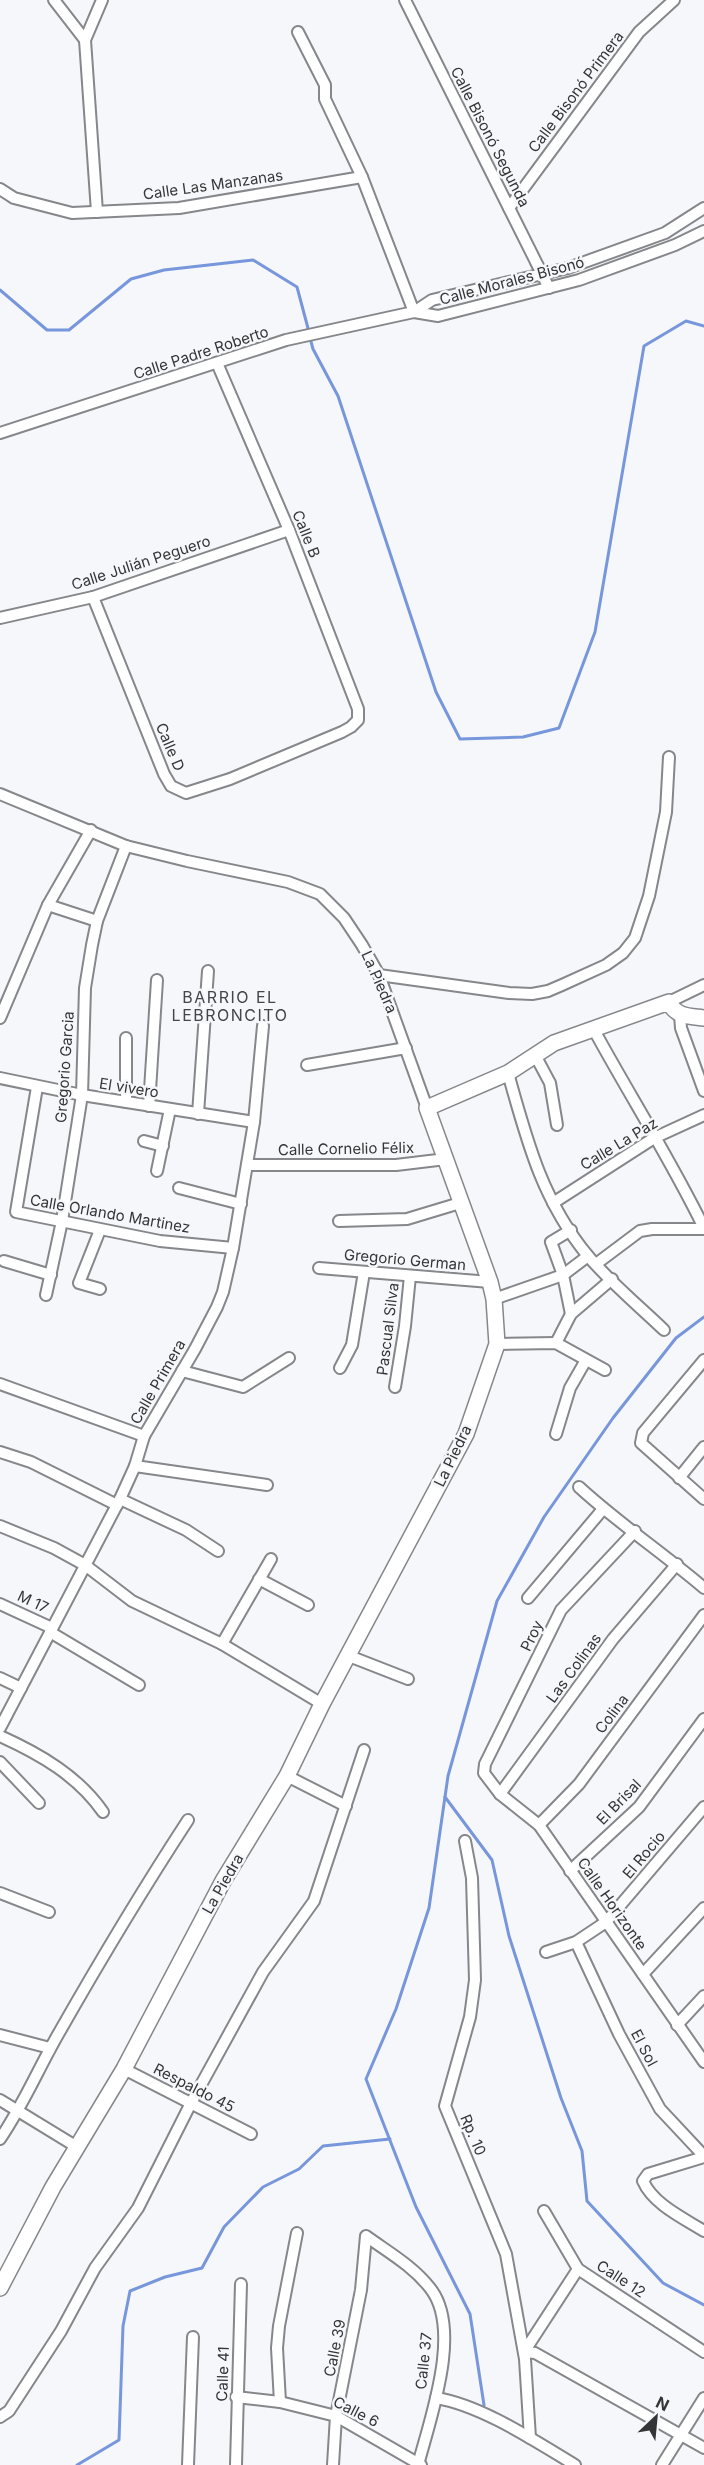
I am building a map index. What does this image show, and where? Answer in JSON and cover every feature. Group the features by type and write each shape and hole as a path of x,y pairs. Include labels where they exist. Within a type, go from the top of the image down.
{"street":[{"path":"54,0 85,40"},
{"path":"97,212 85,40 102,0"},
{"name":"Calle Bisonó Segunda","path":"405,0 549,288"},
{"name":"Calle Bisonó Primera","path":"509,208 639,32 674,0"},
{"path":"298,32 325,85 325,99 362,177 414,312"},
{"name":"Calle Las Manzanas","path":"0,189 14,198 72,213 179,208 362,177"},
{"name":"Calle Morales Bisonó","path":"414,312 432,300 542,275 665,233 704,208"},
{"name":"Calle Morales Bisonó","path":"414,312 438,316 579,280 675,245 704,231"},
{"name":"Calle Padre Roberto","path":"0,433 286,340 414,312"},
{"name":"Calle B","path":"217,363 289,530 358,709 358,720"},
{"name":"Calle Julián Peguero","path":"0,618 93,597 289,530"},
{"name":"Calle D","path":"93,597 165,774 171,786 186,793 230,779 342,732 358,720"},
{"path":"379,975 509,993 532,994 562,985 606,965 623,953 635,938 649,896 666,812 669,757"},
{"name":"La Piedra","path":"0,794 126,846 288,882 310,890 328,901 344,918 379,975 446,1159 490,1282 494,1299 497,1344 466,1434 322,1704 287,1776 223,1881 124,2069 53,2187 0,2288"},
{"path":"0,1018 48,905 91,830"},
{"name":"Gregorio Garcia","path":"46,1295 62,1221 82,1095 85,988 97,921 126,846"},
{"path":"48,905 97,921"},
{"path":"198,1114 208,971"},
{"path":"149,1106 157,980"},
{"path":"427,1108 508,1073 554,1043 669,1002 704,985"},
{"path":"669,1002 673,1010 680,1015 704,1018"},
{"path":"680,1015 681,1028 704,1091"},
{"name":"Calle Primera","path":"0,1728 119,1502 135,1466 144,1436 217,1307 233,1248 241,1204 254,1122 263,1026"},
{"path":"494,1299 563,1275 640,1231 704,1228 684,1187 594,1030"},
{"path":"126,1038 126,1102"},
{"path":"307,1065 406,1048"},
{"path":"535,1055 550,1083 557,1125"},
{"path":"508,1073 530,1154 553,1203 592,1260 664,1330"},
{"name":"El vivero","path":"0,1078 82,1095 254,1122"},
{"name":"Calle Orlando Martinez","path":"37,1087 15,1210 18,1213 160,1241 233,1248"},
{"path":"157,1171 170,1109"},
{"name":"Calle La Paz","path":"553,1203 654,1138 704,1115"},
{"path":"144,1141 163,1146"},
{"name":"Calle Cornelio Félix","path":"247,1166 396,1165 446,1159"},
{"path":"179,1188 241,1204"},
{"path":"339,1221 407,1219 460,1203"},
{"path":"100,1230 79,1283 100,1289"},
{"path":"571,1230 551,1242 563,1275 571,1314"},
{"path":"3,1261 51,1275"},
{"name":"Gregorio German","path":"319,1268 490,1282"},
{"path":"340,1368 352,1345 364,1272"},
{"name":"Pascual Silva","path":"396,1387 410,1276"},
{"path":"556,1343 571,1314 612,1279"},
{"path":"497,1344 556,1343 605,1370"},
{"path":"182,1371 243,1387 289,1358"},
{"path":"556,1434 570,1388 586,1360"},
{"path":"704,1360 643,1433 641,1443 704,1499"},
{"path":"0,1384 144,1436"},
{"path":"679,1478 704,1447"},
{"path":"0,1452 31,1462 186,1530 219,1551"},
{"path":"135,1466 267,1485"},
{"path":"579,1487 603,1509 635,1531 704,1588"},
{"path":"528,1598 603,1509"},
{"path":"0,1526 54,1548 85,1565 132,1600 222,1644 322,1704"},
{"name":"Proy","path":"484,1773 485,1764 561,1610 635,1531"},
{"path":"222,1644 271,1559"},
{"name":"Las Colinas","path":"500,1794 613,1639 677,1564"},
{"path":"259,1580 308,1605"},
{"name":"M 17","path":"0,1604 51,1630 139,1685"},
{"name":"Colina","path":"539,1825 579,1784 704,1615"},
{"path":"349,1656 408,1679"},
{"path":"0,1678 21,1688"},
{"name":"El Brisal","path":"570,1871 639,1807 704,1719"},
{"path":"0,1736 54,1764 91,1796 103,1812"},
{"path":"0,2417 9,2411 62,2331 95,2268 138,2208 191,2103 263,1972 314,1901 364,1750"},
{"path":"0,1762 39,1803"},
{"name":"Calle Horizonte","path":"484,1773 500,1794 539,1825 704,2062"},
{"path":"287,1776 346,1806"},
{"name":"El Rocio","path":"546,1952 576,1942 606,1922 704,1808"},
{"path":"0,2139 19,2111 50,2048 136,1899 188,1820"},
{"name":"Rp. 10","path":"465,1841 472,1878 475,1980 470,2017 445,2106 506,2254 524,2352 530,2438"},
{"path":"0,1893 49,1912"},
{"path":"643,1974 704,1908"},
{"name":"El Sol","path":"576,1942 619,2034 660,2109 704,2157"},
{"path":"677,2025 704,1996"},
{"path":"0,2036 50,2048"},
{"name":"Respaldo 45","path":"124,2069 250,2134"},
{"path":"0,2100 77,2147"},
{"path":"704,2157 648,2174 643,2181 647,2189 675,2213 704,2231"},
{"name":"Calle 12","path":"544,2211 578,2269 704,2352"},
{"path":"280,2402 277,2348 279,2326 297,2233"},
{"name":"Calle 37","path":"366,2236 411,2268 430,2287 438,2300 442,2315 442,2364 419,2464"},
{"name":"Calle 39","path":"333,2465 336,2416 361,2290 366,2236"},
{"path":"578,2269 524,2352 535,2353 704,2448"},
{"name":"Calle 41","path":"236,2465 241,2284"},
{"path":"188,2465 193,2337"},
{"name":"Calle 6","path":"237,2397 280,2402 336,2416 419,2464"},
{"path":"436,2398 459,2403 530,2438 575,2465"},
{"path":"662,2465 704,2398"}],"waterway":[{"path":"0,290 47,330 69,330 131,279 164,270 253,260 297,287 309,332"},
{"path":"310,338 313,349 338,396 436,692 460,739 523,737 559,728 595,632 644,346 686,321 704,326"},
{"path":"484,2405 470,2314 416,2207 366,2079 396,2009 429,1908 448,1776 497,1601 544,1517 613,1418 676,1338 704,1317"},
{"path":"445,1797 492,1860 509,1936 561,2098 582,2151 587,2201 663,2283 704,2305"},
{"path":"77,2465 119,2440 123,2326 130,2291 165,2277 202,2268 224,2227 263,2187 299,2169 323,2146 390,2139"}],"district":[{"name":"BARRIO EL LEBRONCITO","path":"230,1006"}]}
